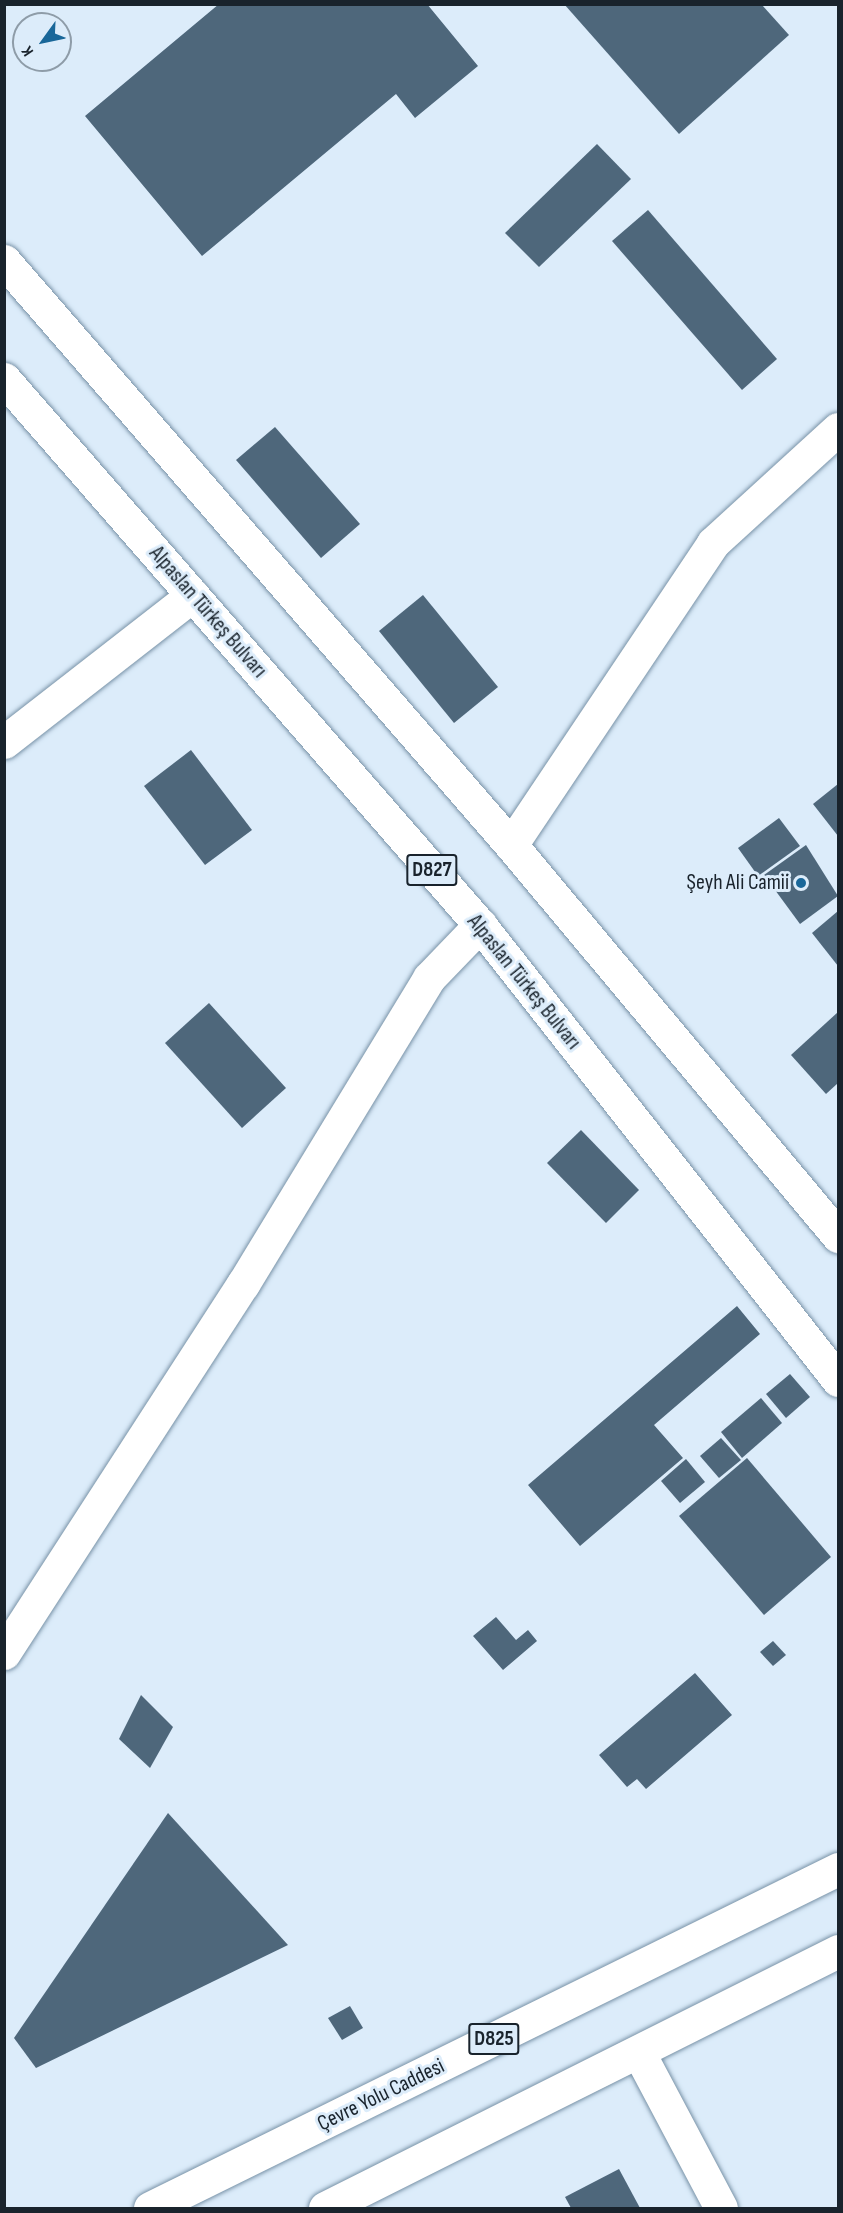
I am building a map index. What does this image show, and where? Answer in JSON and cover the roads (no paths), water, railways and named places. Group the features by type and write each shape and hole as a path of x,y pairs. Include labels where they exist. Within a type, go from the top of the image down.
{"main road":[{"path":"4,261 511,845 838,1236"},
{"name":"Alpaslan Türkeş Bulvarı","path":"4,379 480,925 838,1380"},
{"path":"511,845 713,543 838,429"},
{"path":"4,742 193,595"},
{"path":"4,1653 243,1284 429,978 480,925"},
{"name":"Çevre Yolu Caddesi","path":"150,2208 838,1869"},
{"path":"325,2208 639,2053 838,1951"},
{"path":"639,2053 721,2208"}],"place":[{"name":"Şeyh Ali Camii","path":"801,883"}]}
